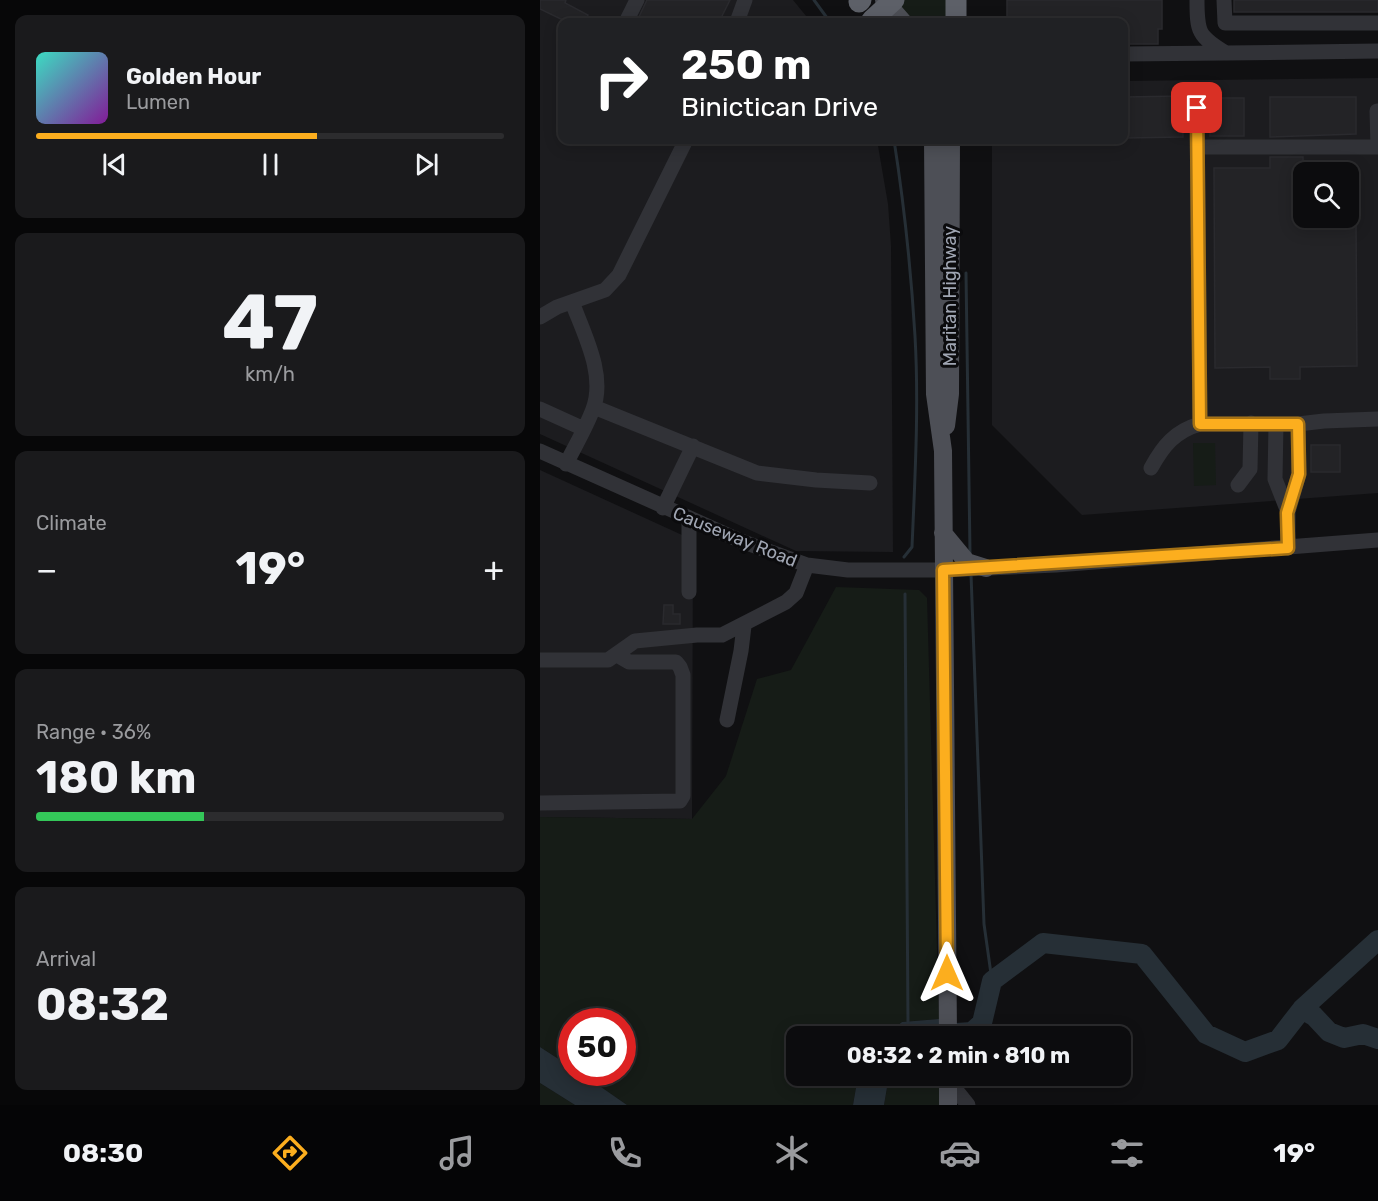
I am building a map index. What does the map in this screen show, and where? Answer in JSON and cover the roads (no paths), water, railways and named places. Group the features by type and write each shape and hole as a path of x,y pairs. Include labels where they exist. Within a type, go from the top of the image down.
{"highway":[{"path":"956,0 956,18"},
{"path":"876,18 889,2"}],"main road":[{"path":"859,1 871,18"},
{"path":"889,2 900,18"},
{"name":"Maritan Highway","path":"933,144 935,394 943,451"},
{"name":"Maritan Highway","path":"948,1026 943,451 950,394 951,144"},
{"path":"943,533 967,562 986,568"},
{"path":"948,1086 948,1105"}],"street":[{"path":"628,18 637,0"},
{"path":"738,18 745,0"},
{"path":"1197,0 1200,34 1205,40 1226,53"},
{"path":"1224,0 1225,23 1378,23"},
{"path":"1128,54 1378,51"},
{"path":"1197,108 1200,424"},
{"path":"1198,147 1378,146 1377,111"},
{"path":"540,317 557,307 605,290 619,275 684,144"},
{"path":"566,464 594,407 595,363 572,302"},
{"path":"594,407 757,473 870,483"},
{"path":"540,409 584,429"},
{"path":"1151,468 1170,439 1186,428 1200,424 1298,424 1324,420 1378,420"},
{"path":"1238,485 1250,469 1251,423"},
{"path":"1276,424 1275,480 1287,513 1288,548"},
{"path":"1287,513 1299,474 1298,424"},
{"path":"663,508 693,447"},
{"name":"Causeway Road","path":"540,451 663,508 807,566 848,570 943,570 1378,540"},
{"path":"689,519 689,592"},
{"path":"540,660 608,660 634,641 722,635 771,612 796,593 807,566"},
{"path":"727,720 744,626"},
{"path":"540,803 680,801 683,796 681,667 676,662 629,662 617,655"},
{"path":"954,1086 968,1105"}],"waterway":[{"path":"814,0 827,18"},
{"path":"895,144 909,262 917,389 912,547 904,557"},
{"path":"966,273 970,553"},
{"path":"971,574 984,924 992,981"},
{"path":"905,594 908,1024"},
{"path":"979,1026 982,1023 992,981 1043,943 1142,954 1206,1034 1245,1052 1278,1040 1302,1009 1378,940"},
{"path":"1302,1009 1314,1016 1329,1032 1344,1038 1363,1034 1378,1039"}]}
